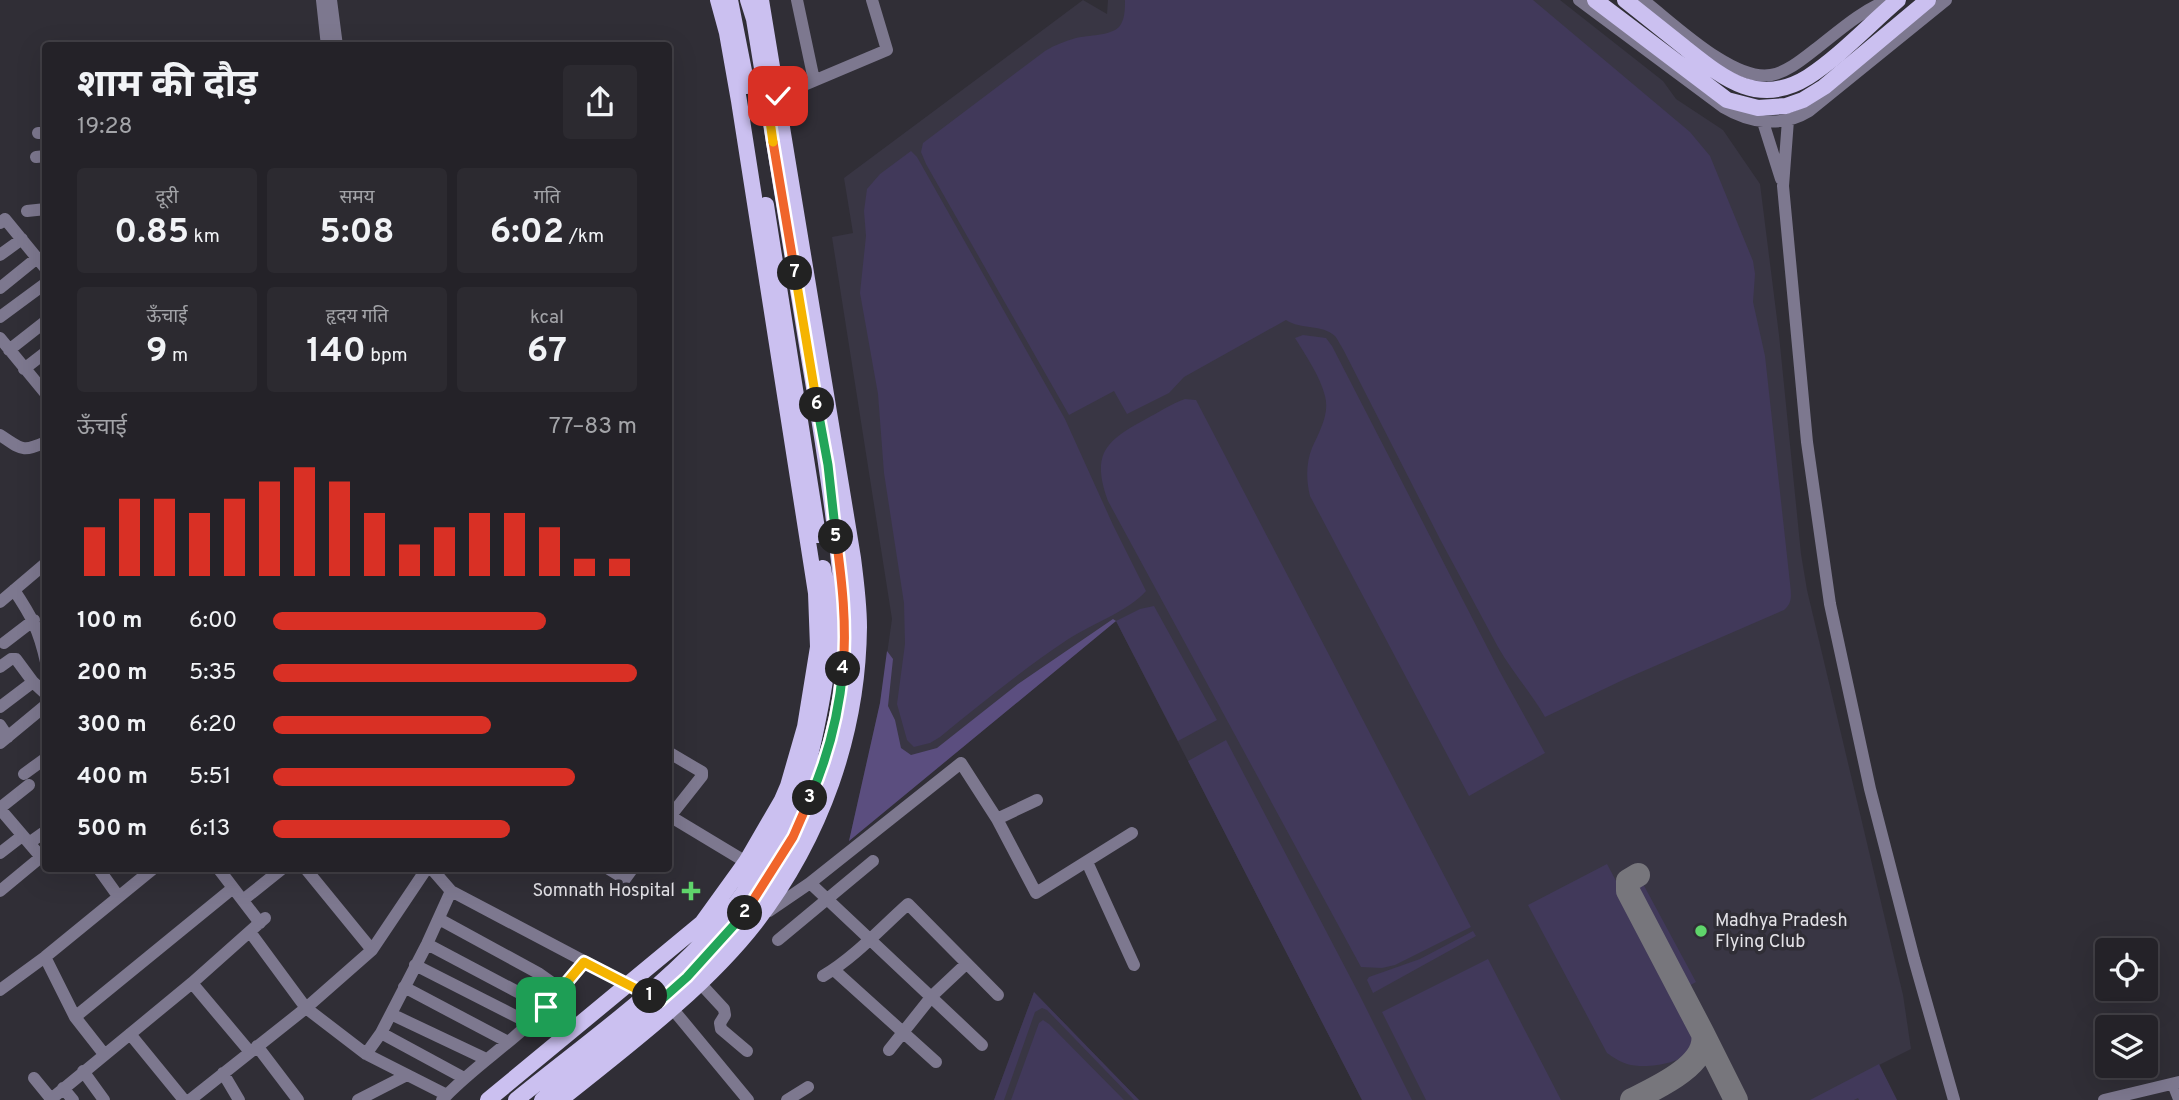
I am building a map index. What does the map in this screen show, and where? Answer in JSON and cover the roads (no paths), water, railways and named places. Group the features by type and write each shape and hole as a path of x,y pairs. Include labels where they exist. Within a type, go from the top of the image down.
{"main road":[{"path":"560,1100 659,1001 681,964 726,916 772,847 807,768 825,684 829,606 741,77 718,0"},
{"path":"488,1100 702,923 746,862 775,815 788,786 805,727 818,647 816,593 741,77 738,36 730,0"},
{"path":"516,1100 659,1001 699,982 734,946 761,914 807,842 827,796 849,721 856,680 859,625 853,558 774,94 748,0"},
{"path":"542,1100 687,977 737,924 793,837 828,748 840,700 844,653 843,591 828,465 761,0"},
{"path":"1595,0 1714,92 1760,115 1803,100 1834,79 1928,0"},
{"path":"1625,0 1734,84 1770,90 1787,87 1807,78 1898,0"}],"street":[{"path":"322,0 327,42"},
{"path":"331,0 336,42"},
{"path":"797,0 814,80"},
{"path":"774,94 887,50 872,0"},
{"path":"1580,0 1736,115 1760,115 1788,120 1814,107 1945,0"},
{"path":"1643,0 1728,66 1758,76 1774,75 1799,62 1853,20 1889,0"},
{"path":"1760,115 1783,186"},
{"path":"1788,120 1783,186 1807,442 1830,604 1870,789 1954,1100"},
{"path":"27,211 42,209"},
{"path":"0,223 5,219 42,265"},
{"path":"0,255 22,239"},
{"path":"0,288 37,258"},
{"path":"0,317 42,286"},
{"path":"9,350 42,324"},
{"path":"0,338 42,389"},
{"path":"23,369 42,355"},
{"path":"0,435 19,447 28,449 42,444"},
{"path":"0,602 42,569"},
{"path":"14,590 34,620 42,645"},
{"path":"4,643 34,620"},
{"path":"0,667 13,658 42,690"},
{"path":"0,707 33,682"},
{"path":"0,725 4,740 42,708"},
{"path":"672,758 702,772 702,776 672,812"},
{"path":"0,891 41,857 0,809 42,763"},
{"path":"761,914 810,883 961,763 997,819 1036,893 1132,833"},
{"path":"997,819 1037,800"},
{"path":"672,818 746,862"},
{"path":"0,828 11,820"},
{"path":"0,853 42,833"},
{"path":"778,940 873,861"},
{"path":"1087,862 1134,965"},
{"path":"101,872 118,896"},
{"path":"0,990 149,872"},
{"path":"221,872 258,924 306,1008 366,1054 444,1098 546,1007 584,962"},
{"path":"243,900 278,872"},
{"path":"307,872 372,950"},
{"path":"190,1100 306,1008 372,950 426,872"},
{"path":"433,872 451,891 659,1001 748,1100"},
{"path":"614,872 625,879 630,872"},
{"path":"810,883 982,1045"},
{"path":"75,1017 233,888"},
{"path":"366,1054 391,1014 451,891"},
{"path":"936,1062 828,973 908,904 998,995"},
{"path":"439,919 538,973 562,990"},
{"path":"34,1077 51,1100 258,924"},
{"path":"427,944 546,1007"},
{"path":"45,957 75,1017 104,1054"},
{"path":"889,1050 932,996 966,964"},
{"path":"415,965 529,1023"},
{"path":"192,982 298,1100"},
{"path":"699,982 724,1009 725,1015 720,1029 747,1051"},
{"path":"404,988 508,1042"},
{"path":"391,1014 486,1059"},
{"path":"381,1033 464,1078"},
{"path":"130,1034 184,1100"},
{"path":"83,1071 104,1100"},
{"path":"223,1073 239,1100"},
{"path":"358,1100 407,1075"},
{"path":"2104,1100 2176,1083 2179,1099"},
{"path":"787,1100 808,1087"},
{"path":"63,1088 73,1100"}],"place":[{"name":"Somnath Hospital","path":"691,891"},
{"name":"Madhya Pradesh Flying Club","path":"1701,931"}]}
